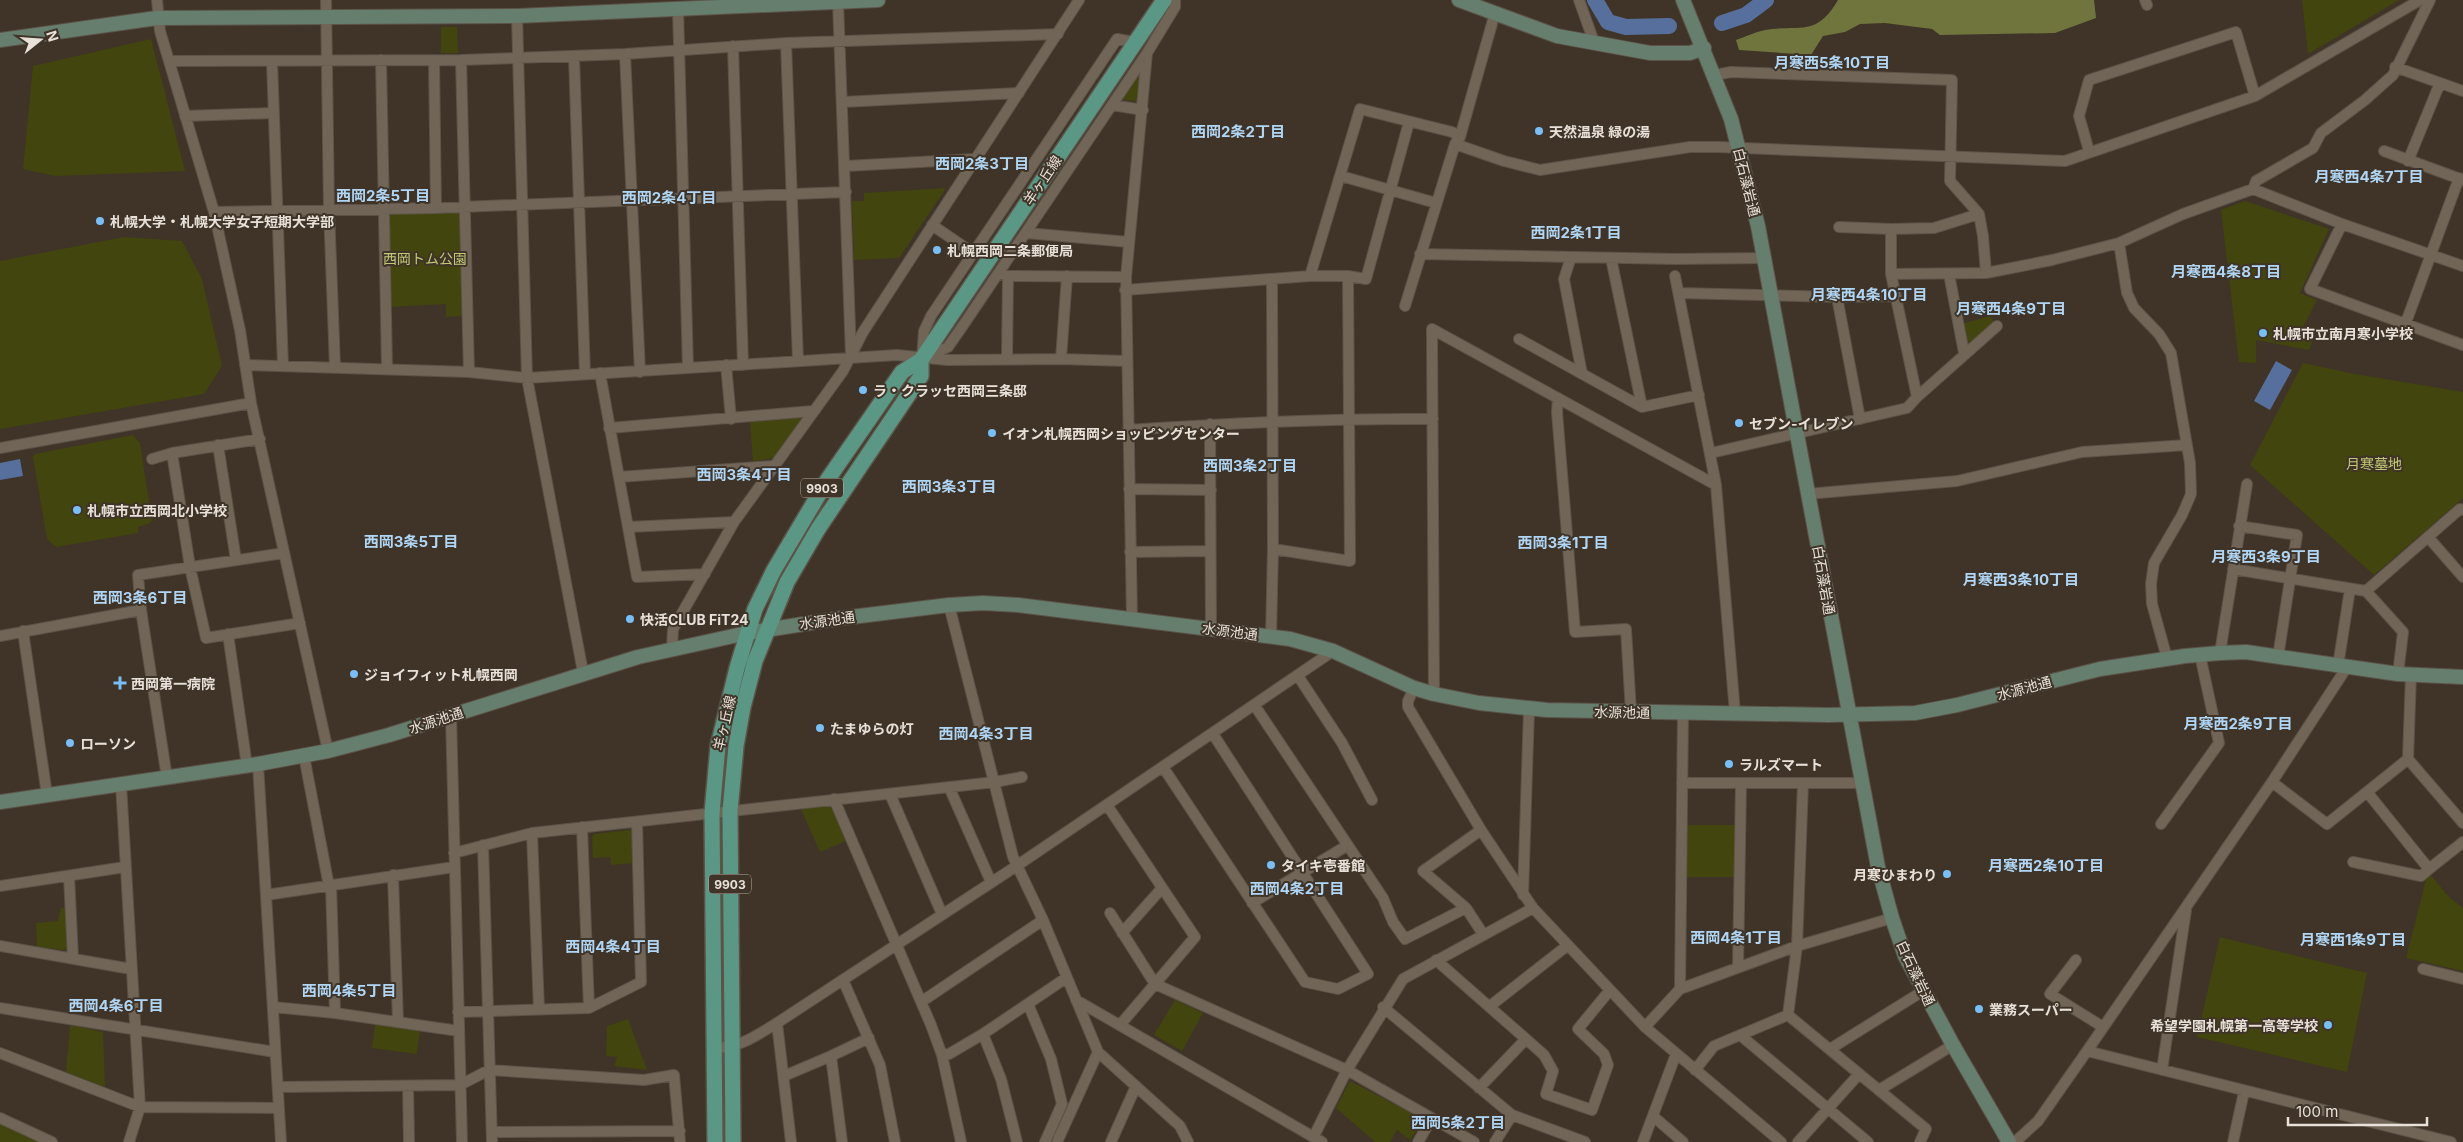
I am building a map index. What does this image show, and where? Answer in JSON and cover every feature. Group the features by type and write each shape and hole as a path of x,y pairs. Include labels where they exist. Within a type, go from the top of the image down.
{"main road":[{"name":"羊ヶ丘線","path":"715,1142 712,813 718,746 755,608 774,570 828,479 902,372 922,360 1164,0"},
{"name":"羊ヶ丘線","path":"733,1142 730,811 736,746 743,708 755,660 787,582 818,529 921,376 922,360"}],"street":[{"path":"157,0 157,18 214,212 240,330 251,402 328,751"},
{"path":"326,0 329,209 335,367"},
{"path":"0,40 157,18 517,16 678,9 714,4 878,0"},
{"path":"672,648 673,629 734,522 851,357 863,332 1079,0"},
{"path":"922,360 948,347 1004,274 1026,233 1147,53 1175,7 1174,0"},
{"path":"1459,0 1557,36 1650,53 1690,53 1704,48"},
{"path":"1579,0 1594,42"},
{"name":"白石藻岩通","path":"1683,0 1715,75 1739,149 1764,258 1878,867 1892,918 1906,956 1923,991 2009,1142"},
{"path":"1310,276 1360,109 1452,132 1457,141 1504,161 1540,170 1690,147 2065,161 2255,96 2420,0"},
{"path":"2253,189 2256,181 2313,148 2321,134 2392,75 2425,14 2430,0"},
{"path":"838,2 846,166 851,357"},
{"path":"678,9 688,368"},
{"path":"1405,306 1495,13"},
{"path":"517,16 527,378 583,672"},
{"path":"2088,152 2079,116 2089,80 2236,32 2255,96"},
{"path":"169,61 272,62 574,57 786,43 1058,34"},
{"path":"922,360 924,331 973,253 1117,39 1135,42"},
{"path":"786,43 798,361"},
{"path":"733,46 742,365"},
{"path":"1132,619 1126,277 1147,53"},
{"path":"625,54 640,372"},
{"path":"574,57 585,374"},
{"path":"381,60 387,368"},
{"path":"434,60 436,208"},
{"path":"461,60 469,372"},
{"path":"272,62 283,366"},
{"path":"2395,67 2463,91"},
{"path":"1715,75 1731,72 1952,80 1950,181 1979,214 1986,273"},
{"path":"2408,161 2440,83"},
{"path":"843,102 1019,93"},
{"path":"1112,105 1143,110"},
{"path":"185,116 273,113"},
{"path":"1126,290 1310,276 1348,276 1366,279 1389,189 1409,122"},
{"path":"2384,151 2461,179 2430,255 2405,325"},
{"path":"846,166 975,159"},
{"path":"1341,176 1436,202"},
{"path":"1891,274 1986,273 2052,260 2119,243 2183,214 2253,189 2342,224 2463,266"},
{"path":"214,212 436,208 846,192"},
{"path":"1839,227 1934,228 1979,214"},
{"path":"2342,224 2310,288 2405,325 2463,345"},
{"path":"932,225 973,253"},
{"path":"1891,229 1891,274 1916,397"},
{"path":"1026,233 1129,242"},
{"path":"2119,243 2127,293 2134,308 2159,334 2171,353 2190,463 2191,494 2182,515 2154,563 2151,584 2152,604 2167,658"},
{"path":"1420,254 1612,258 1764,258"},
{"path":"1571,257 1564,279 1582,374"},
{"path":"1612,258 1642,407"},
{"path":"1004,274 1126,277"},
{"path":"1004,274 1007,359"},
{"path":"1949,274 1964,353"},
{"path":"1061,359 1067,276"},
{"path":"1273,549 1350,562 1348,276"},
{"path":"1675,276 1716,485 1735,713"},
{"path":"1271,636 1273,549 1272,279"},
{"path":"1679,293 1836,297 1896,296"},
{"path":"1836,297 1860,419"},
{"path":"1711,453 1907,408 1916,397 1964,353 1997,326"},
{"path":"1434,694 1432,329 1716,485"},
{"path":"1519,339 1642,407 1699,395"},
{"path":"245,365 387,368 469,372 527,378 897,355 922,360 1061,359 1126,361"},
{"path":"726,365 730,419"},
{"path":"600,373 637,576 705,574"},
{"path":"1558,398 1557,412 1575,632 1626,629 1631,712"},
{"path":"0,448 251,402"},
{"path":"610,428 813,411"},
{"path":"1128,430 1272,420 1350,418 1433,419"},
{"path":"1210,424 1211,628"},
{"path":"152,459 218,444 260,439"},
{"path":"218,444 236,560"},
{"path":"1807,494 1957,481 2082,452 2187,445"},
{"path":"172,453 190,567 206,638 300,623"},
{"path":"619,477 772,466"},
{"path":"2220,653 2247,484"},
{"path":"1129,490 1211,490"},
{"path":"2366,591 2460,509 2463,510"},
{"path":"628,527 734,522"},
{"path":"2239,526 2297,535 2278,657"},
{"path":"2428,537 2463,577"},
{"path":"1130,552 1210,551"},
{"path":"167,778 141,610 138,575 284,553"},
{"path":"2233,569 2366,591 2403,632 2408,759 2463,823"},
{"path":"2015,1142 2038,1121 2187,906 2272,782 2343,666 2350,589"},
{"name":"水源池通","path":"0,802 253,765 328,751 451,715 583,672 672,648 747,633 835,619 949,605 983,603 1018,605 1271,636 1311,644 1333,651 1414,688 1434,694 1479,703 1529,709 1850,715 1915,713 1956,706 2100,669 2167,658 2246,652 2405,674 2463,677"},
{"path":"949,605 1013,857 1043,920 1098,1052 1180,1126 1188,1142"},
{"path":"0,636 141,610"},
{"path":"23,631 48,795"},
{"path":"228,634 253,765 266,895 281,1142"},
{"path":"714,1048 732,1047 744,1043 777,1023 1214,734 1333,651"},
{"path":"2161,824 2219,743 2200,655"},
{"path":"1298,676 1342,743 1372,800"},
{"path":"1414,688 1408,701 1408,707 1481,830 1523,896 1645,1027 1781,1142"},
{"path":"1255,706 1383,898 1393,922 1405,939 1466,908"},
{"path":"1523,896 1529,709"},
{"path":"1680,989 1683,713"},
{"path":"451,715 462,1142"},
{"path":"1163,767 1305,982 1338,989 1368,974 1214,734"},
{"path":"304,756 328,881 331,885 335,1013"},
{"path":"2272,782 2327,824 2408,759"},
{"path":"454,853 532,833 834,798 890,794 995,782 1022,777"},
{"path":"1682,783 1863,784"},
{"path":"1788,1015 1797,946 1803,783"},
{"path":"121,784 140,1107 129,1142"},
{"path":"1738,967 1741,784"},
{"path":"949,787 991,882"},
{"path":"2367,792 2429,869"},
{"path":"890,794 942,914"},
{"path":"834,798 942,1055 960,1142"},
{"path":"1107,805 1195,938 1120,1025"},
{"path":"458,1012 539,1008 588,1008 641,982 637,822"},
{"path":"582,827 588,1008"},
{"path":"1481,830 1423,871 1466,908 1483,934"},
{"path":"532,833 539,1008"},
{"path":"2353,862 2421,876 2463,842"},
{"path":"1252,903 1348,844"},
{"path":"483,845 492,1137 680,1131"},
{"path":"0,886 125,867"},
{"path":"266,895 454,867"},
{"path":"393,875 398,1022"},
{"path":"69,876 73,958"},
{"path":"1122,933 1162,888"},
{"path":"2162,1070 2187,906"},
{"path":"1076,1000 1319,1140 1347,1070 1383,1007 1403,979 1533,908"},
{"path":"1110,913 1156,984 1347,1070 1474,1142"},
{"path":"1645,1027 1680,989 1797,946 1892,918"},
{"path":"921,1002 1043,920"},
{"path":"1490,1006 1568,945"},
{"path":"0,946 131,969"},
{"path":"1436,960 1544,1055 1553,1071 1546,1094 1592,1110 1608,1066 1604,1054 1578,1029 1610,990"},
{"path":"2076,960 2050,994 2103,1027"},
{"path":"2423,969 2463,979"},
{"path":"942,1055 949,1054 982,1034 1066,978"},
{"path":"843,980 880,1065 895,1142"},
{"path":"1830,1049 1923,991"},
{"path":"1028,1004 1051,1059 1062,1104 1045,1142"},
{"path":"273,1007 335,1013 459,1031"},
{"path":"1383,1007 1512,1115 1585,1142"},
{"path":"0,1008 275,1052"},
{"path":"1695,1070 1714,1046 1788,1015"},
{"path":"1788,1015 1926,1129 1920,1142"},
{"path":"777,1023 791,1142"},
{"path":"982,1034 1001,1079 1017,1142"},
{"path":"1740,1035 1868,1142"},
{"path":"784,1076 869,1038"},
{"path":"1479,1088 1526,1039"},
{"path":"1879,1090 1953,1045"},
{"path":"2087,1051 2414,1138 2451,1142"},
{"path":"1056,1142 1098,1052"},
{"path":"0,1053 140,1107 279,1108"},
{"path":"1643,1142 1676,1054"},
{"path":"831,1056 842,1142"},
{"path":"278,1087 460,1085 489,1070 644,1080 674,1075 680,1142"},
{"path":"1798,1142 1859,1074"},
{"path":"408,1086 409,1142"},
{"path":"1111,1142 1136,1086"},
{"path":"2233,1142 2244,1092"},
{"path":"1495,1142 1512,1115"},
{"path":"1653,1116 1683,1142"},
{"path":"0,1118 52,1142"},
{"path":"1418,1142 1432,1118"}],"green space":[{"path":"1838,0 2094,0 2096,18 2055,33 1940,35 1932,29 1885,23 1860,24 1845,32 1823,36 1811,55 1739,50 1736,40 1758,32 1814,25 1830,12"},
{"path":"2302,0 2399,0 2308,54"},
{"path":"441,27 457,27 458,53 441,53"},
{"path":"151,39 185,171 55,176 23,169 33,66"},
{"path":"1144,65 1141,102 1119,99"},
{"path":"946,188 899,258 854,260 852,201 864,201 864,193"},
{"path":"2245,201 2329,229 2300,293 2317,300 2299,335 2313,340 2309,350 2256,340 2256,363 2239,362 2221,210"},
{"name":"西岡トム公園","path":"461,210 463,316 446,317 446,304 389,307 387,212"},
{"path":"124,237 182,241 202,279 222,366 204,394 0,429 0,261"},
{"path":"1990,316 1995,323 1967,344 1962,324"},
{"name":"月寒墓地","path":"2303,363 2355,374 2463,392 2463,498 2374,575 2250,465"},
{"path":"806,414 775,458 753,461 750,422"},
{"path":"133,435 140,443 152,521 138,527 138,533 56,547 47,539 33,457 35,454"},
{"path":"828,806 832,808 846,841 820,852 801,809"},
{"path":"1687,825 1735,825 1735,877 1687,877"},
{"path":"630,830 633,832 634,863 611,865 610,857 593,858 592,837 594,834"},
{"path":"2430,874 2449,897 2463,908 2463,971 2406,958 2426,880"},
{"path":"65,907 68,947 65,950 37,947 36,923 58,921 61,908"},
{"path":"2220,937 2367,973 2347,1072 2197,1037"},
{"path":"1175,1000 1203,1013 1182,1051 1154,1035"},
{"path":"628,1019 647,1070 614,1066 617,1057 606,1056 607,1026"},
{"path":"375,1024 420,1030 417,1054 372,1048"},
{"path":"70,1025 103,1032 105,1087 66,1072"},
{"path":"1350,1081 1421,1118 1422,1122 1410,1140 1397,1130 1390,1142 1375,1142 1336,1108"},
{"path":"0,1124 43,1142 0,1142"}],"water":[{"path":"2276,361 2292,370 2270,410 2254,401"},
{"path":"20,459 23,476 0,480 0,463"}],"waterway":[{"path":"1595,0 1608,22 1626,27 1669,26"},
{"path":"1722,23 1746,15 1766,0"}],"place":[{"name":"天然温泉 緑の湯","path":"1539,131"},
{"name":"札幌大学・札幌大学女子短期大学部","path":"100,221"},
{"name":"札幌西岡二条郵便局","path":"937,250"},
{"name":"札幌市立南月寒小学校","path":"2263,333"},
{"name":"ラ・クラッセ西岡三条邸","path":"863,390"},
{"name":"セブン-イレブン","path":"1739,423"},
{"name":"イオン札幌西岡ショッピングセンター","path":"992,433"},
{"name":"札幌市立西岡北小学校","path":"77,510"},
{"name":"快活CLUB FiT24","path":"630,619"},
{"name":"ジョイフィット札幌西岡","path":"354,674"},
{"name":"西岡第一病院","path":"120,683"},
{"name":"たまゆらの灯","path":"820,728"},
{"name":"ローソン","path":"70,743"},
{"name":"ラルズマート","path":"1729,764"},
{"name":"タイキ壱番館","path":"1271,865"},
{"name":"月寒ひまわり","path":"1947,874"},
{"name":"業務スーパー","path":"1979,1009"},
{"name":"希望学園札幌第一高等学校","path":"2328,1025"}],"district":[{"name":"月寒西5条10丁目","path":"1832,62"},
{"name":"西岡2条2丁目","path":"1238,131"},
{"name":"西岡2条3丁目","path":"982,163"},
{"name":"月寒西4条7丁目","path":"2369,176"},
{"name":"西岡2条5丁目","path":"383,195"},
{"name":"西岡2条4丁目","path":"669,197"},
{"name":"西岡2条1丁目","path":"1576,232"},
{"name":"月寒西4条8丁目","path":"2226,271"},
{"name":"月寒西4条10丁目","path":"1869,294"},
{"name":"月寒西4条9丁目","path":"2011,308"},
{"name":"西岡3条2丁目","path":"1250,465"},
{"name":"西岡3条4丁目","path":"744,474"},
{"name":"西岡3条3丁目","path":"949,486"},
{"name":"西岡3条5丁目","path":"411,541"},
{"name":"西岡3条1丁目","path":"1563,542"},
{"name":"月寒西3条9丁目","path":"2266,556"},
{"name":"月寒西3条10丁目","path":"2021,579"},
{"name":"西岡3条6丁目","path":"140,597"},
{"name":"月寒西2条9丁目","path":"2238,723"},
{"name":"西岡4条3丁目","path":"986,733"},
{"name":"月寒西2条10丁目","path":"2046,865"},
{"name":"西岡4条2丁目","path":"1297,888"},
{"name":"西岡4条1丁目","path":"1736,937"},
{"name":"月寒西1条9丁目","path":"2353,939"},
{"name":"西岡4条4丁目","path":"613,946"},
{"name":"西岡4条5丁目","path":"349,990"},
{"name":"西岡4条6丁目","path":"116,1005"},
{"name":"西岡5条2丁目","path":"1458,1122"}]}
